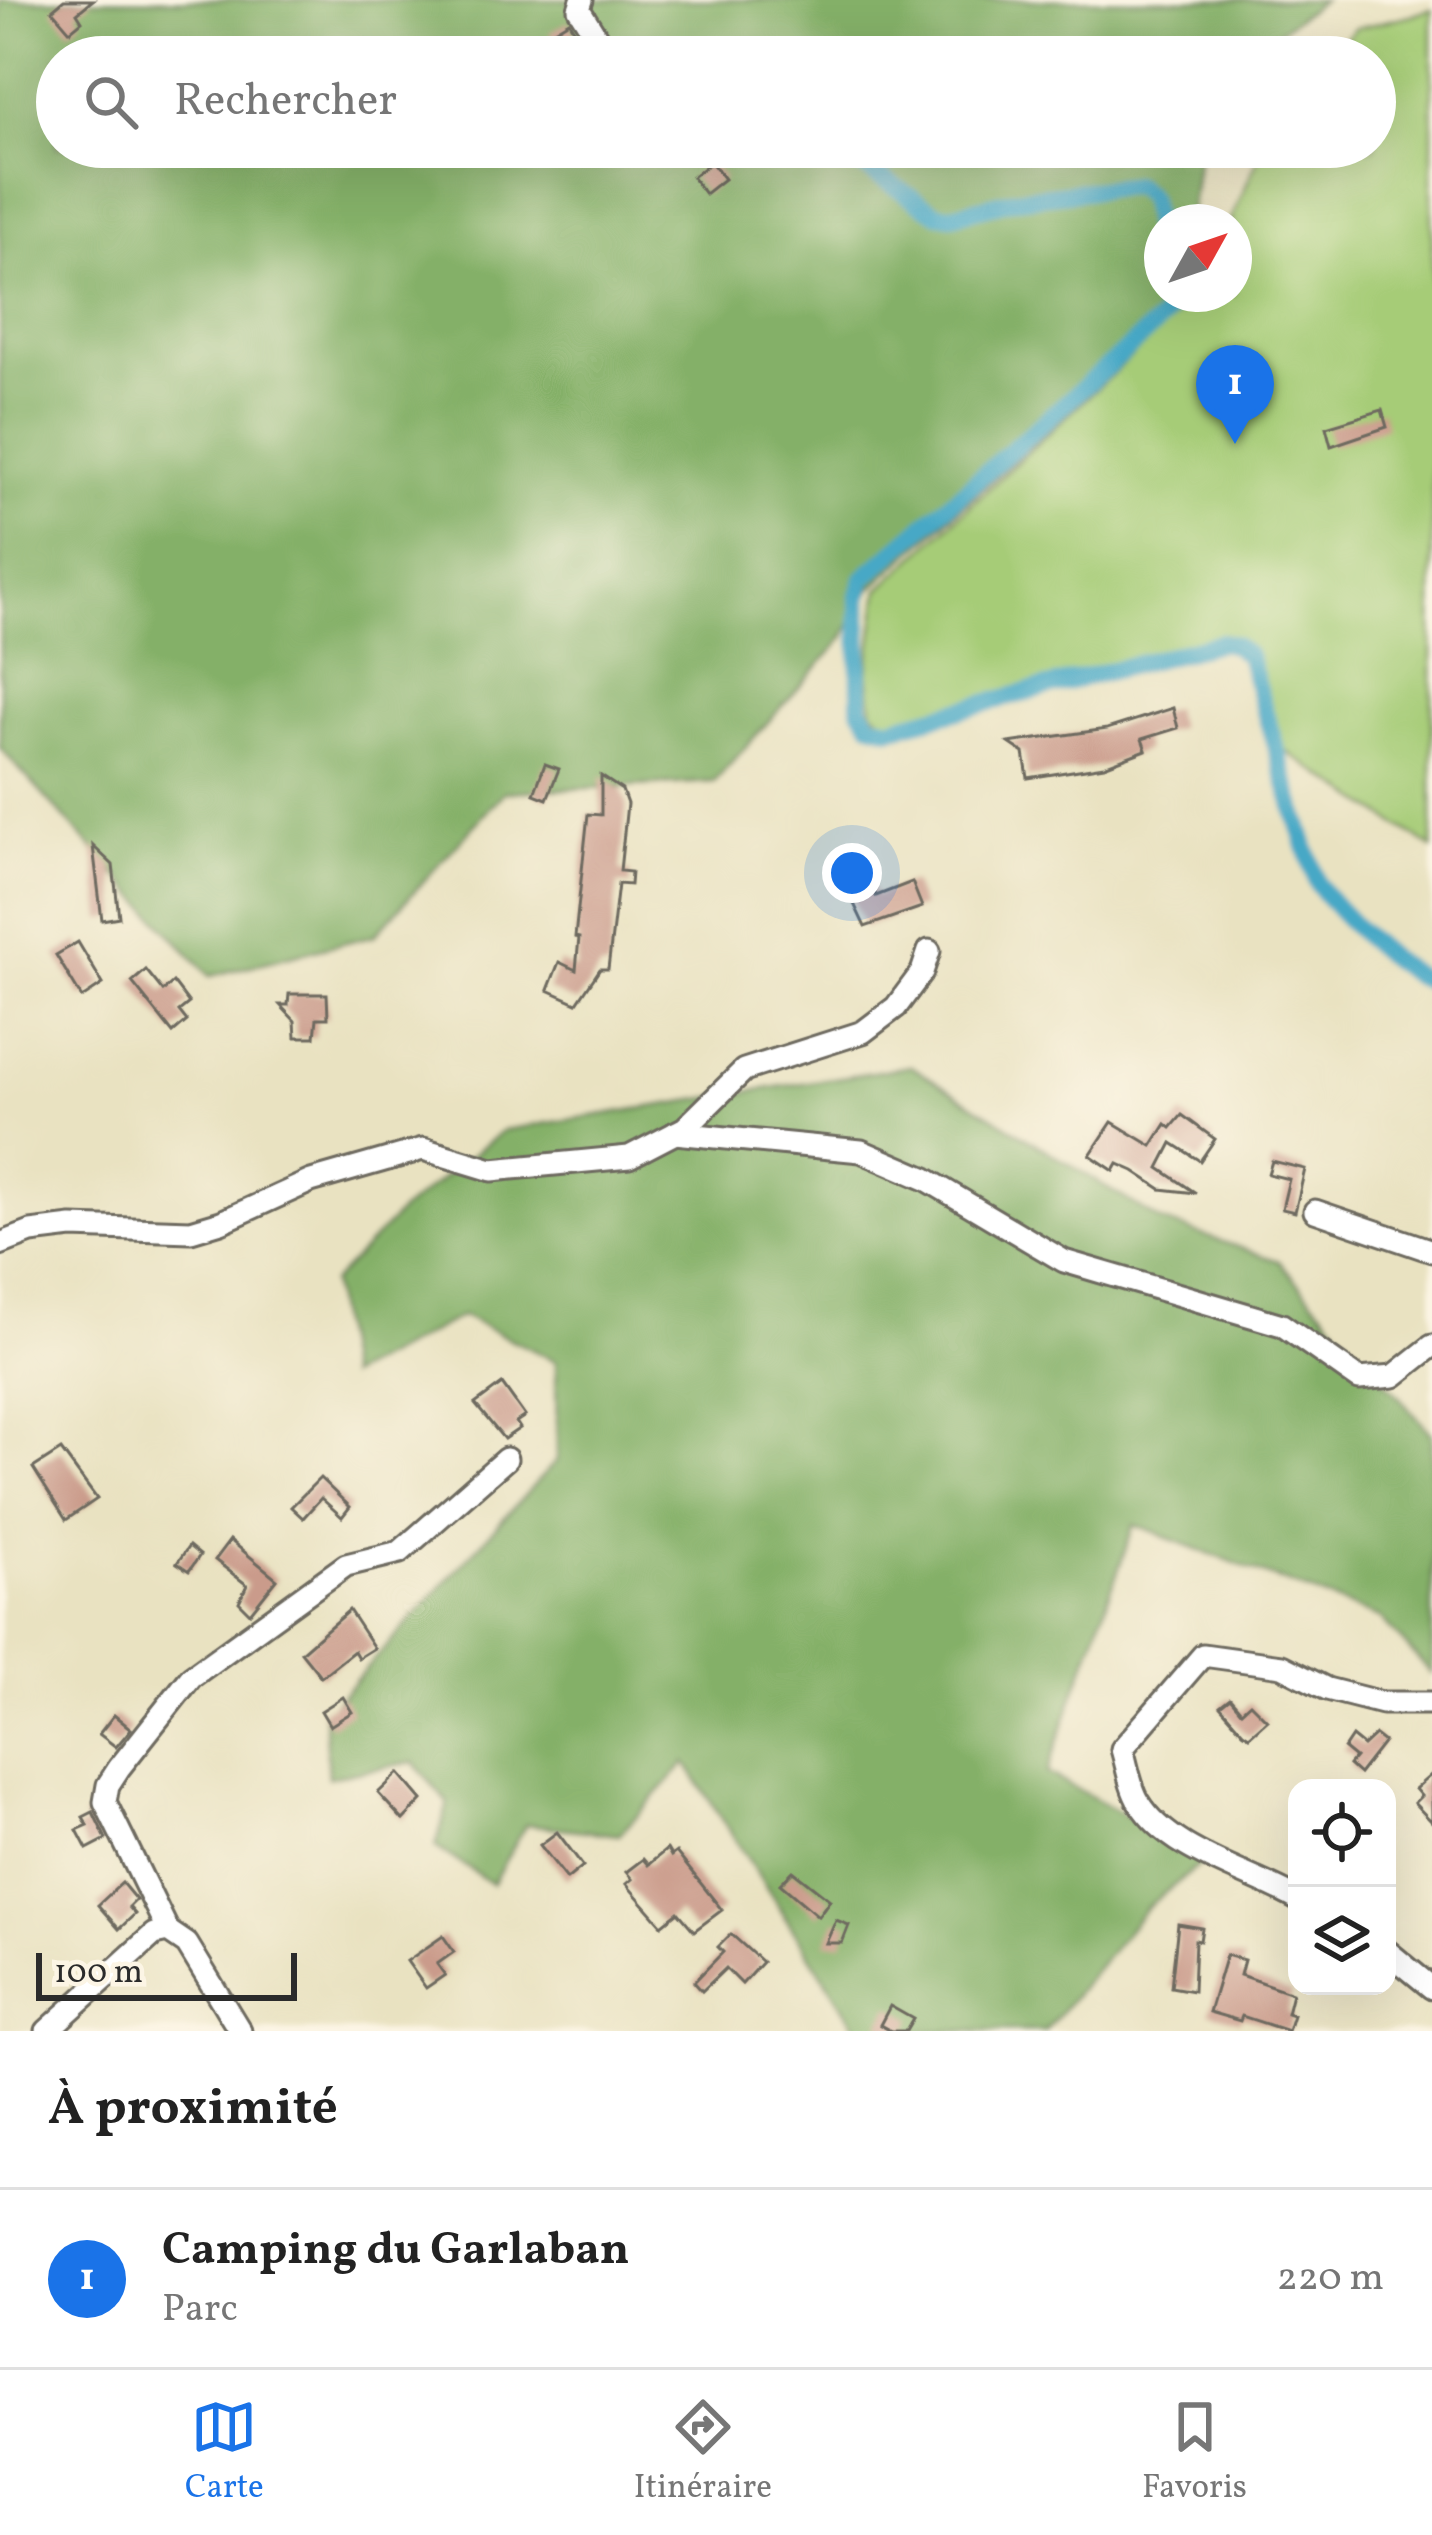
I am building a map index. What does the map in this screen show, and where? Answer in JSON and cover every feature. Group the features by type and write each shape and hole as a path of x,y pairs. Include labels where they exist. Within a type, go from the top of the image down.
{"street":[{"path":"582,0 579,9 596,36"},
{"path":"0,1244 31,1232 72,1227 191,1231 311,1181 423,1149 492,1170 629,1157 675,1133 744,1070 863,1032 896,1007 922,972 929,951"},
{"path":"675,1133 860,1151 926,1179 1064,1261 1282,1325 1360,1379 1394,1376 1432,1346"},
{"path":"1315,1211 1432,1252"},
{"path":"240,2031 187,1943 168,1931 105,1802 108,1785 191,1677 346,1565 400,1552 506,1459"},
{"path":"1288,1893 1177,1842 1139,1802 1122,1749 1203,1655 1282,1666 1327,1689 1382,1703 1432,1703"},
{"path":"47,2031 154,1934 168,1931"},
{"path":"1396,1958 1432,1988"}],"green space":[{"path":"0,0 1323,0 1271,36 36,36 36,168 1196,168 1191,204 1144,204 1144,312 1175,312 1174,317 870,589 843,639 714,782 504,792 375,935 210,976 0,748"},
{"path":"1432,10 1432,848 1284,750 1252,655 1226,635 887,723 872,710 868,672 879,590 1180,312 1252,312 1252,204 1238,204 1254,168 1396,168 1396,36 1348,36 1356,28"},
{"path":"911,1066 1161,1221 1279,1261 1432,1434 1432,1674 1380,1618 1134,1525 1047,1773 1207,1859 1147,1907 1045,2031 859,2031 686,1763 619,1835 526,1824 492,1884 436,1847 448,1803 414,1762 328,1777 324,1715 557,1460 556,1361 462,1316 347,1377 331,1283 403,1209 504,1130"}],"building":[{"path":"64,0 93,0 77,13 82,21 70,31 52,10"},
{"path":"569,21 576,36 551,36"},
{"path":"703,168 716,168 724,179 705,194 692,177"},
{"path":"1382,410 1387,427 1331,446 1326,427"},
{"path":"1173,708 1178,728 1142,739 1146,750 1104,766 1028,778 1024,753 1009,743 1107,729"},
{"path":"545,764 559,769 547,799 534,794"},
{"path":"601,776 622,790 627,804 620,871 631,872 630,885 618,884 608,969 600,969 577,1003 548,990 559,962 576,970 588,814 601,815"},
{"path":"93,846 113,865 119,917 102,920"},
{"path":"871,882 876,896 912,882 922,907 865,927 848,891"},
{"path":"78,942 103,984 82,998 56,955"},
{"path":"146,970 163,991 173,982 189,1003 179,1011 187,1021 173,1033 132,982"},
{"path":"289,994 327,994 328,1018 317,1018 315,1037 296,1037 295,1021 280,1005 288,1005"},
{"path":"1182,1115 1215,1139 1200,1161 1172,1143 1159,1168 1196,1193 1161,1189 1134,1171 1118,1164 1114,1171 1090,1155 1112,1122 1152,1146 1166,1124 1171,1128"},
{"path":"1272,1161 1305,1169 1295,1212 1282,1209 1289,1179 1268,1174"},
{"path":"502,1384 525,1416 516,1422 520,1428 504,1439 475,1404"},
{"path":"61,1450 97,1499 66,1520 33,1468"},
{"path":"320,1478 350,1507 342,1517 321,1498 303,1518 291,1507"},
{"path":"230,1540 277,1579 250,1613 239,1602 247,1585 215,1560"},
{"path":"189,1546 200,1555 189,1571 177,1563"},
{"path":"349,1610 374,1648 358,1658 354,1651 321,1677 301,1652"},
{"path":"343,1697 352,1712 330,1726 321,1711"},
{"path":"1230,1698 1241,1711 1250,1703 1267,1720 1249,1736 1220,1706"},
{"path":"114,1715 131,1729 116,1747 99,1734"},
{"path":"1375,1735 1384,1742 1359,1774 1349,1765 1355,1758 1344,1749 1352,1737 1363,1746"},
{"path":"399,1773 422,1800 403,1820 378,1793"},
{"path":"1432,1774 1432,1822 1414,1803 1421,1796 1415,1789"},
{"path":"93,1812 106,1839 87,1849 77,1830 88,1825 83,1817"},
{"path":"557,1832 583,1866 567,1879 540,1845"},
{"path":"667,1849 671,1856 676,1852 722,1910 694,1931 678,1912 662,1925 626,1884 632,1879 626,1872 643,1859 648,1865"},
{"path":"793,1871 830,1900 818,1916 780,1884"},
{"path":"122,1883 136,1900 129,1907 135,1914 119,1929 98,1905"},
{"path":"836,1920 849,1925 842,1943 826,1943"},
{"path":"1178,1924 1202,1928 1200,1941 1195,1940 1193,1991 1171,1987"},
{"path":"731,1934 762,1962 742,1984 726,1968 702,1991 694,1982 723,1952 718,1947"},
{"path":"443,1936 454,1952 437,1964 445,1975 426,1988 407,1961"},
{"path":"1226,1955 1244,1960 1240,1975 1292,1995 1288,2031 1242,2016 1240,2021 1209,2012"},
{"path":"890,2006 913,2019 906,2031 880,2025"}],"waterway":[{"path":"866,168 938,214 952,215 1015,199 1135,185 1150,204"},
{"path":"1168,312 864,578 859,595 860,708 871,723 890,728 1221,642 1234,645 1248,656 1317,883 1369,940 1403,967 1432,981"}],"place":[{"name":"Camping du Garlaban","path":"1235,444"}]}
